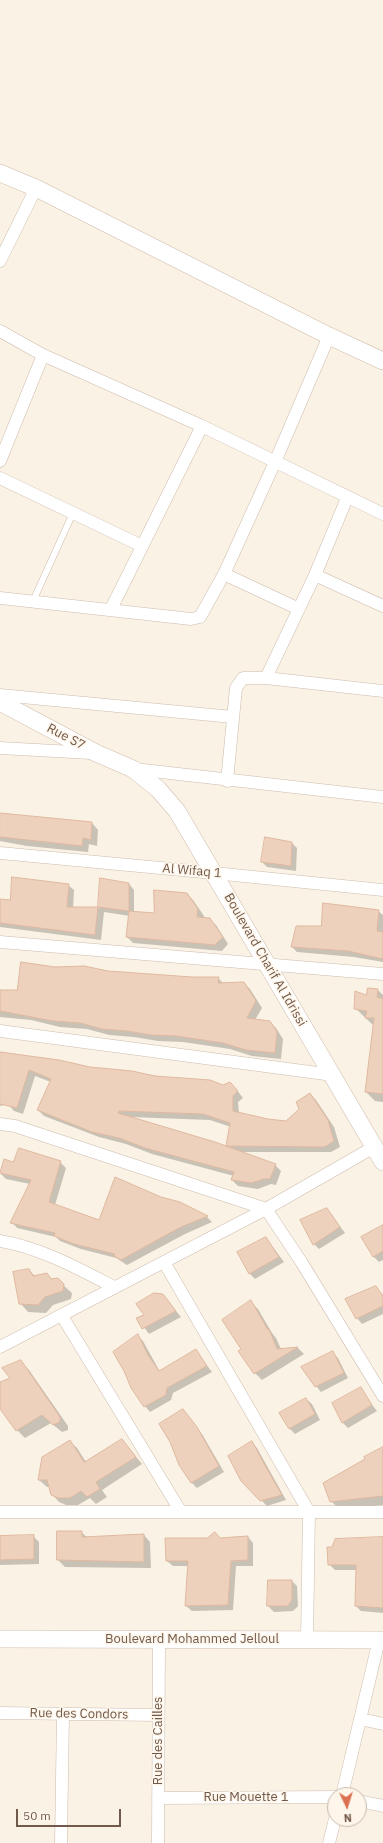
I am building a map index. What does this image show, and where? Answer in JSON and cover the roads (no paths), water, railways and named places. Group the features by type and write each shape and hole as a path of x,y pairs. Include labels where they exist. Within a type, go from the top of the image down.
{"street":[{"path":"0,173 36,188 328,336 383,361"},
{"path":"0,261 36,188"},
{"path":"0,331 43,355 202,426 347,498 383,514"},
{"path":"0,598 191,619 200,617 224,574 275,462 328,336"},
{"path":"0,461 43,355"},
{"path":"110,609 202,426"},
{"path":"0,478 142,546"},
{"path":"266,678 315,575 347,498"},
{"path":"224,574 299,609"},
{"path":"315,575 383,606"},
{"path":"227,781 236,688 243,678 266,678 383,691"},
{"path":"0,696 233,717"},
{"name":"Rue S7","path":"0,702 96,753 133,769"},
{"path":"0,748 96,753"},
{"path":"133,769 227,781 383,797"},
{"name":"Boulevard Charif Al Idrissi","path":"133,769 158,789 177,811 383,1162"},
{"name":"Al Wifaq 1","path":"0,854 383,890"},
{"path":"0,942 383,974"},
{"path":"0,1031 333,1075"},
{"path":"0,1124 15,1126 266,1209 302,1264 383,1396"},
{"path":"0,1347 266,1209 374,1147"},
{"path":"0,1241 12,1243 58,1259 114,1287"},
{"path":"164,1262 309,1512 307,1640"},
{"path":"62,1316 181,1512"},
{"path":"0,1512 383,1512"},
{"name":"Boulevard Mohammed Jelloul","path":"0,1638 381,1640"},
{"name":"Rue des Cailles","path":"158,1843 159,1639"},
{"path":"344,1787 381,1640"},
{"name":"Rue des Condors","path":"0,1713 158,1715"},
{"path":"62,1843 64,1714"},
{"path":"360,1719 383,1724"},
{"name":"Rue Mouette 1","path":"158,1798 327,1797"},
{"path":"367,1803 383,1806"},
{"path":"329,1843 333,1827"}],"lane":[{"path":"33,601 73,513"}]}
